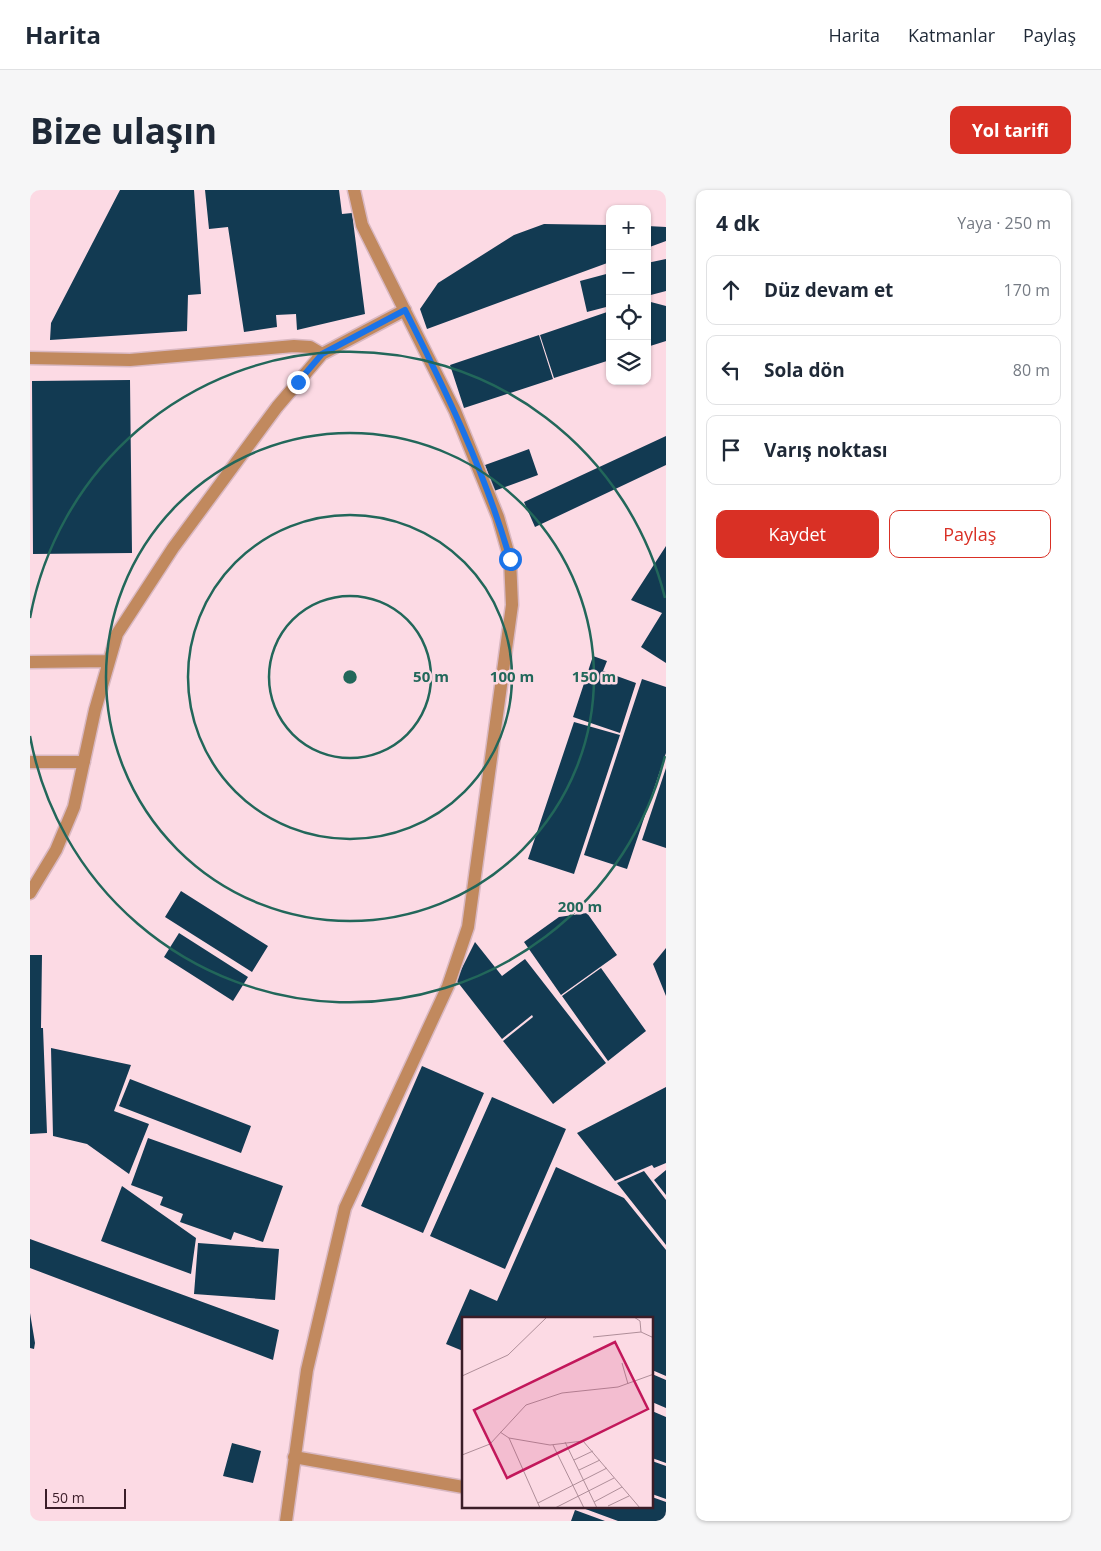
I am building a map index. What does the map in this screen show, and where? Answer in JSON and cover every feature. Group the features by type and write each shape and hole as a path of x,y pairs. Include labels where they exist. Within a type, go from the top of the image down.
{"street":[{"path":"286,1521 307,1370 345,1208 448,986 468,927 512,605 510,559 498,517 455,410 362,224 354,190"},
{"path":"30,893 56,850 74,807 95,710 117,634 173,548 277,407 322,354 405,310"},
{"path":"30,358 130,360 294,346 310,347 322,354"},
{"path":"30,662 109,662"},
{"path":"30,762 84,762"},
{"path":"294,1457 462,1487"}],"building":[{"path":"120,190 194,190 201,294 188,295 187,331 50,340 51,323"},
{"path":"205,190 339,190 342,214 352,213 365,314 297,330 296,314 276,315 277,327 244,332 228,227 209,229"},
{"path":"544,224 606,225 606,263 427,329 420,309 438,283 514,235"},
{"path":"651,226 666,227 666,241 651,247"},
{"path":"666,259 666,291 651,295 651,262"},
{"path":"606,274 606,307 587,312 580,281"},
{"path":"651,302 666,306 666,341 651,346"},
{"path":"606,312 606,361 554,378 540,335"},
{"path":"539,335 553,379 464,408 450,365"},
{"path":"130,380 132,553 33,554 32,381"},
{"path":"666,436 666,465 535,527 524,502"},
{"path":"529,449 538,475 494,491 485,465"},
{"path":"666,546 666,663 641,647 662,613 631,600"},
{"path":"593,656 607,661 603,671 636,683 620,733 573,717"},
{"path":"642,679 666,687 666,753 627,869 584,855"},
{"path":"574,722 620,735 574,874 528,859"},
{"path":"666,768 666,848 642,840"},
{"path":"181,891 268,946 252,972 165,917"},
{"path":"587,913 617,955 561,995 524,942 559,917"},
{"path":"179,933 248,977 233,1001 164,957"},
{"path":"475,942 502,976 525,959 606,1063 553,1104 503,1041 533,1017 532,1015 502,1039 456,980"},
{"path":"666,948 666,996 653,964"},
{"path":"30,955 42,955 41,1028 43,1028 47,1133 30,1134"},
{"path":"601,968 646,1031 608,1061 562,996"},
{"path":"51,1048 131,1065 114,1111 149,1124 129,1174 87,1144 53,1136"},
{"path":"422,1066 484,1093 423,1233 361,1206"},
{"path":"130,1079 251,1126 241,1153 119,1106"},
{"path":"666,1087 666,1163 654,1168 652,1165 615,1181 577,1133"},
{"path":"492,1097 566,1129 505,1269 430,1236"},
{"path":"148,1138 283,1186 263,1242 234,1232 231,1240 180,1222 183,1214 160,1205 163,1197 131,1185"},
{"path":"556,1167 624,1198 666,1250 666,1376 654,1371 654,1317 462,1317 462,1351 446,1344 470,1289 497,1301"},
{"path":"666,1170 666,1195 654,1180"},
{"path":"644,1171 666,1200 666,1245 617,1183"},
{"path":"122,1186 196,1238 191,1274 101,1241"},
{"path":"30,1239 279,1330 273,1360 30,1268"},
{"path":"198,1243 279,1249 275,1300 194,1294"},
{"path":"30,1313 35,1343 34,1349 30,1348"},
{"path":"654,1375 666,1380 666,1408 654,1403"},
{"path":"654,1412 666,1417 666,1463 654,1459"},
{"path":"232,1443 261,1451 253,1483 223,1476"},
{"path":"654,1462 666,1466 666,1499 654,1495"},
{"path":"654,1498 666,1502 666,1521 618,1521 583,1508 654,1508"},
{"path":"575,1510 605,1521 571,1521"}],"route":[{"path":"298,382 322,354 405,310 455,410 498,517 510,559"}]}
